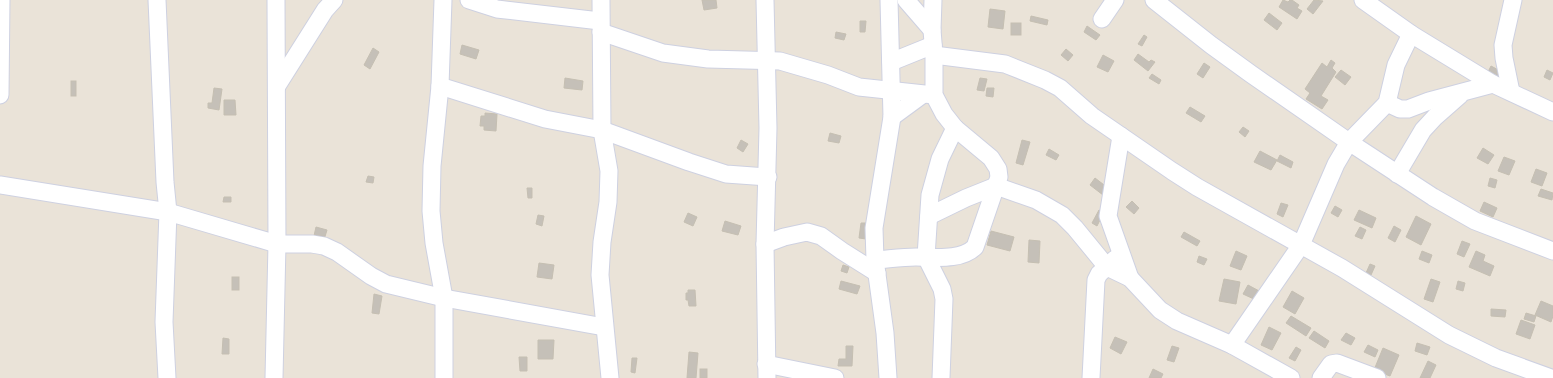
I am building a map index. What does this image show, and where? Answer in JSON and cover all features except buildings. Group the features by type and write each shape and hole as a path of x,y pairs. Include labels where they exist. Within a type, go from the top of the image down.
{"street":[{"path":"0,95 1,0"},
{"path":"157,0 164,174 168,212 164,322 167,378"},
{"path":"274,378 277,244 276,0"},
{"path":"276,86 325,10 334,0"},
{"path":"443,0 440,86 432,166 431,211 434,243 444,298 444,378"},
{"path":"469,0 497,9 601,26 664,53 708,59 780,61 828,75 859,87 928,95 955,128 991,158 998,169 999,177 975,247 971,251 961,255 944,257 891,258 876,267"},
{"path":"601,0 602,130 609,171 608,202 602,242 600,275 610,378"},
{"path":"765,0 768,128 768,177 764,244 766,371 835,378"},
{"path":"888,378 885,333 876,267 874,228 892,117 890,91 889,0"},
{"path":"906,0 933,44"},
{"path":"928,95 933,44 933,0"},
{"path":"1102,19 1114,0"},
{"path":"1154,0 1211,45 1349,142 1433,197 1475,221 1553,251"},
{"path":"1363,0 1411,34 1493,84 1553,112"},
{"path":"1511,92 1503,45 1513,0"},
{"path":"1232,345 1301,245 1336,164 1349,142 1387,103 1396,66 1411,34"},
{"path":"890,62 933,44 1005,64 1045,80 1060,88 1092,116 1197,187 1342,268 1449,335 1496,358 1551,378"},
{"path":"1397,174 1423,130 1458,94 1468,69"},
{"path":"1387,103 1400,109 1408,109 1493,84"},
{"path":"440,86 545,119 602,130 726,174 768,177"},
{"path":"892,117 928,95"},
{"path":"941,378 944,299 942,289 926,257 930,195 945,147 955,128"},
{"path":"1121,136 1108,216 1130,278"},
{"path":"0,184 168,212 277,244 312,244 324,246 337,252 371,276 386,284 444,298 604,327"},
{"path":"929,216 966,198 996,186 1036,200 1062,215 1076,228 1108,267 1130,278 1160,310 1177,321 1232,345 1291,378"},
{"path":"764,244 784,237 807,232 821,236 842,251 876,267"},
{"path":"1091,378 1094,286 1099,274 1122,252"},
{"path":"1320,378 1331,364 1337,363 1377,378"}]}
